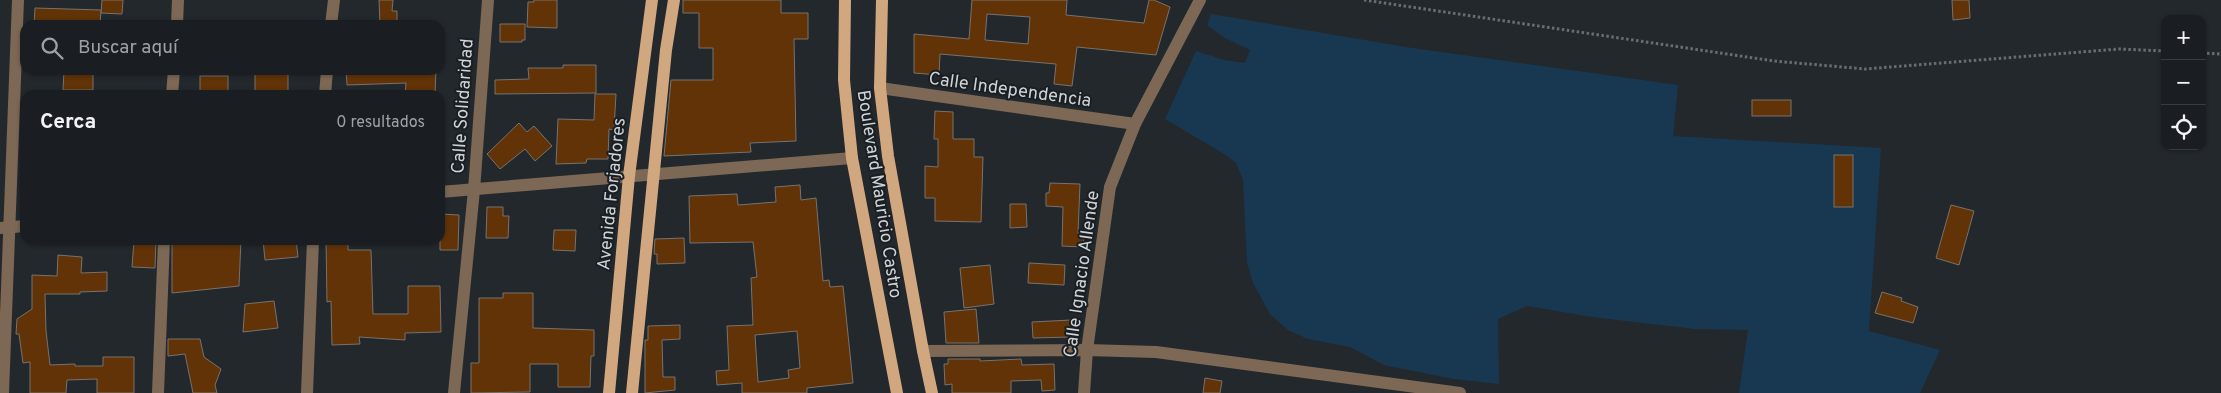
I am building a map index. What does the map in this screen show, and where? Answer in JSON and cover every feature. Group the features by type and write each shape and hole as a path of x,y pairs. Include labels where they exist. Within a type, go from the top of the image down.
{"main road":[{"name":"Avenida Forjadores","path":"608,393 629,176 652,0"},
{"path":"632,393 666,50 674,0"},
{"name":"Boulevard Mauricio Castro","path":"845,0 844,80 852,158 897,393"},
{"name":"Boulevard Mauricio Castro","path":"882,0 880,88 888,156 932,393"}],"street":[{"path":"3,393 4,228 18,0"},
{"path":"177,20 178,0"},
{"path":"332,20 334,0"},
{"name":"Calle Solidaridad","path":"454,393 474,190 488,0"},
{"name":"Calle Ignacio Allende","path":"1084,393 1087,350 1110,188 1135,124 1200,0"},
{"path":"172,90 174,75"},
{"path":"325,90 327,75"},
{"name":"Calle Independencia","path":"880,88 1135,124"},
{"path":"445,192 629,176 654,176 852,158"},
{"path":"4,228 20,226"},
{"path":"158,393 164,245"},
{"path":"307,393 313,245"},
{"path":"923,351 1087,350 1156,352 1460,393"}],"path":[{"path":"1364,0 1774,61 1865,70 2119,48 2161,51"},
{"path":"2206,53 2221,54"}],"shaded area":[{"path":"1211,14 1412,48 1678,85 1673,136 1881,148 1869,331 1940,350 1920,393 1739,393 1748,330 1695,329 1592,317 1527,306 1498,319 1499,384 1454,379 1384,365 1350,347 1308,339 1288,330 1270,314 1253,283 1247,262 1243,180 1236,163 1226,155 1165,119 1196,51 1224,60 1245,63 1250,50 1225,38 1207,25"}],"building":[{"path":"102,0 123,0 122,14 101,13"},
{"path":"379,0 393,0 392,11 397,11 397,20 380,20"},
{"path":"534,0 557,0 557,28 527,27 528,2 534,2"},
{"path":"683,0 781,0 781,13 808,13 808,39 794,39 796,141 750,143 751,152 664,156 671,80 713,80 713,48 699,48 699,13 683,13"},
{"path":"972,0 1067,0 1066,15 1144,23 1149,0 1154,0 1170,7 1156,55 1077,47 1072,86 1054,84 1056,64 940,54 939,75 914,73 914,34 969,39","holes":["987,14 1030,17 1028,44 985,40"]},
{"path":"1952,0 1969,0 1970,18 1953,20"},
{"path":"35,8 101,10 100,20 34,20"},
{"path":"500,24 525,24 525,40 522,40 522,42 500,42"},
{"path":"563,65 596,65 596,93 495,94 495,80 529,79 528,68 563,68"},
{"path":"64,75 93,75 93,90 63,90"},
{"path":"255,75 288,75 288,90 255,90"},
{"path":"346,75 436,75 435,90 405,90 406,83 347,85"},
{"path":"200,76 228,76 228,90 200,90"},
{"path":"595,94 616,94 614,130 609,129 608,159 587,159 586,163 556,164 558,119 594,120"},
{"path":"1752,100 1791,100 1791,116 1752,116"},
{"path":"935,111 953,112 953,139 974,139 974,157 983,157 981,222 935,221 935,198 925,198 925,166 938,167 938,139 934,139"},
{"path":"519,123 527,132 534,126 552,146 535,161 525,149 500,169 487,154"},
{"path":"1834,155 1853,155 1853,207 1834,207"},
{"path":"1050,183 1080,184 1078,233 1084,233 1083,247 1062,246 1063,207 1046,206 1046,193 1049,193"},
{"path":"800,185 801,200 816,198 823,281 829,280 830,287 843,286 853,383 807,388 807,393 742,393 742,383 717,385 716,371 729,370 727,326 753,325 751,278 757,277 753,242 690,243 689,196 737,194 738,205 776,202 775,187","holes":["797,331 800,368 788,370 789,378 758,382 755,335"]},
{"path":"1010,204 1026,204 1027,227 1010,228"},
{"path":"1951,205 1974,211 1959,265 1936,258"},
{"path":"487,207 503,207 503,216 509,216 508,238 486,238"},
{"path":"445,214 459,215 458,250 440,250 440,245 445,245"},
{"path":"554,230 576,230 575,251 553,250"},
{"path":"684,238 685,263 657,264 657,254 654,254 655,239"},
{"path":"134,245 156,245 155,268 132,267"},
{"path":"172,245 241,245 239,286 172,293"},
{"path":"264,245 297,245 298,257 265,260"},
{"path":"326,245 348,245 348,250 371,250 373,314 408,314 408,286 440,286 441,332 405,333 405,340 359,337 360,344 332,345 331,301 327,302"},
{"path":"58,255 82,257 81,273 107,272 107,291 80,292 80,294 45,294 46,331 50,365 103,366 103,357 134,357 134,393 97,393 97,379 67,380 66,393 30,393 30,362 23,363 19,334 16,334 17,319 32,309 32,275 57,276"},
{"path":"1029,263 1065,265 1064,285 1028,283"},
{"path":"990,265 994,304 964,308 960,268"},
{"path":"1882,292 1902,298 1901,301 1918,307 1913,323 1875,313"},
{"path":"503,293 533,293 533,328 594,330 594,356 591,356 590,387 558,387 558,364 530,364 530,392 471,393 471,363 479,363 479,298 503,298"},
{"path":"274,301 278,328 243,332 245,304"},
{"path":"976,309 979,343 946,343 944,312"},
{"path":"1071,320 1072,337 1033,338 1032,322"},
{"path":"680,325 680,339 662,340 663,377 675,377 675,390 645,393 645,340 648,340 648,326"},
{"path":"168,339 200,339 204,357 221,369 215,385 217,393 193,393 185,354 168,356"},
{"path":"948,359 980,359 980,361 1021,359 1022,365 1054,364 1055,390 1042,391 1041,380 1011,381 1011,393 952,393 952,384 945,385 944,364 948,364"},
{"path":"1205,378 1222,381 1220,393 1203,393"}]}
